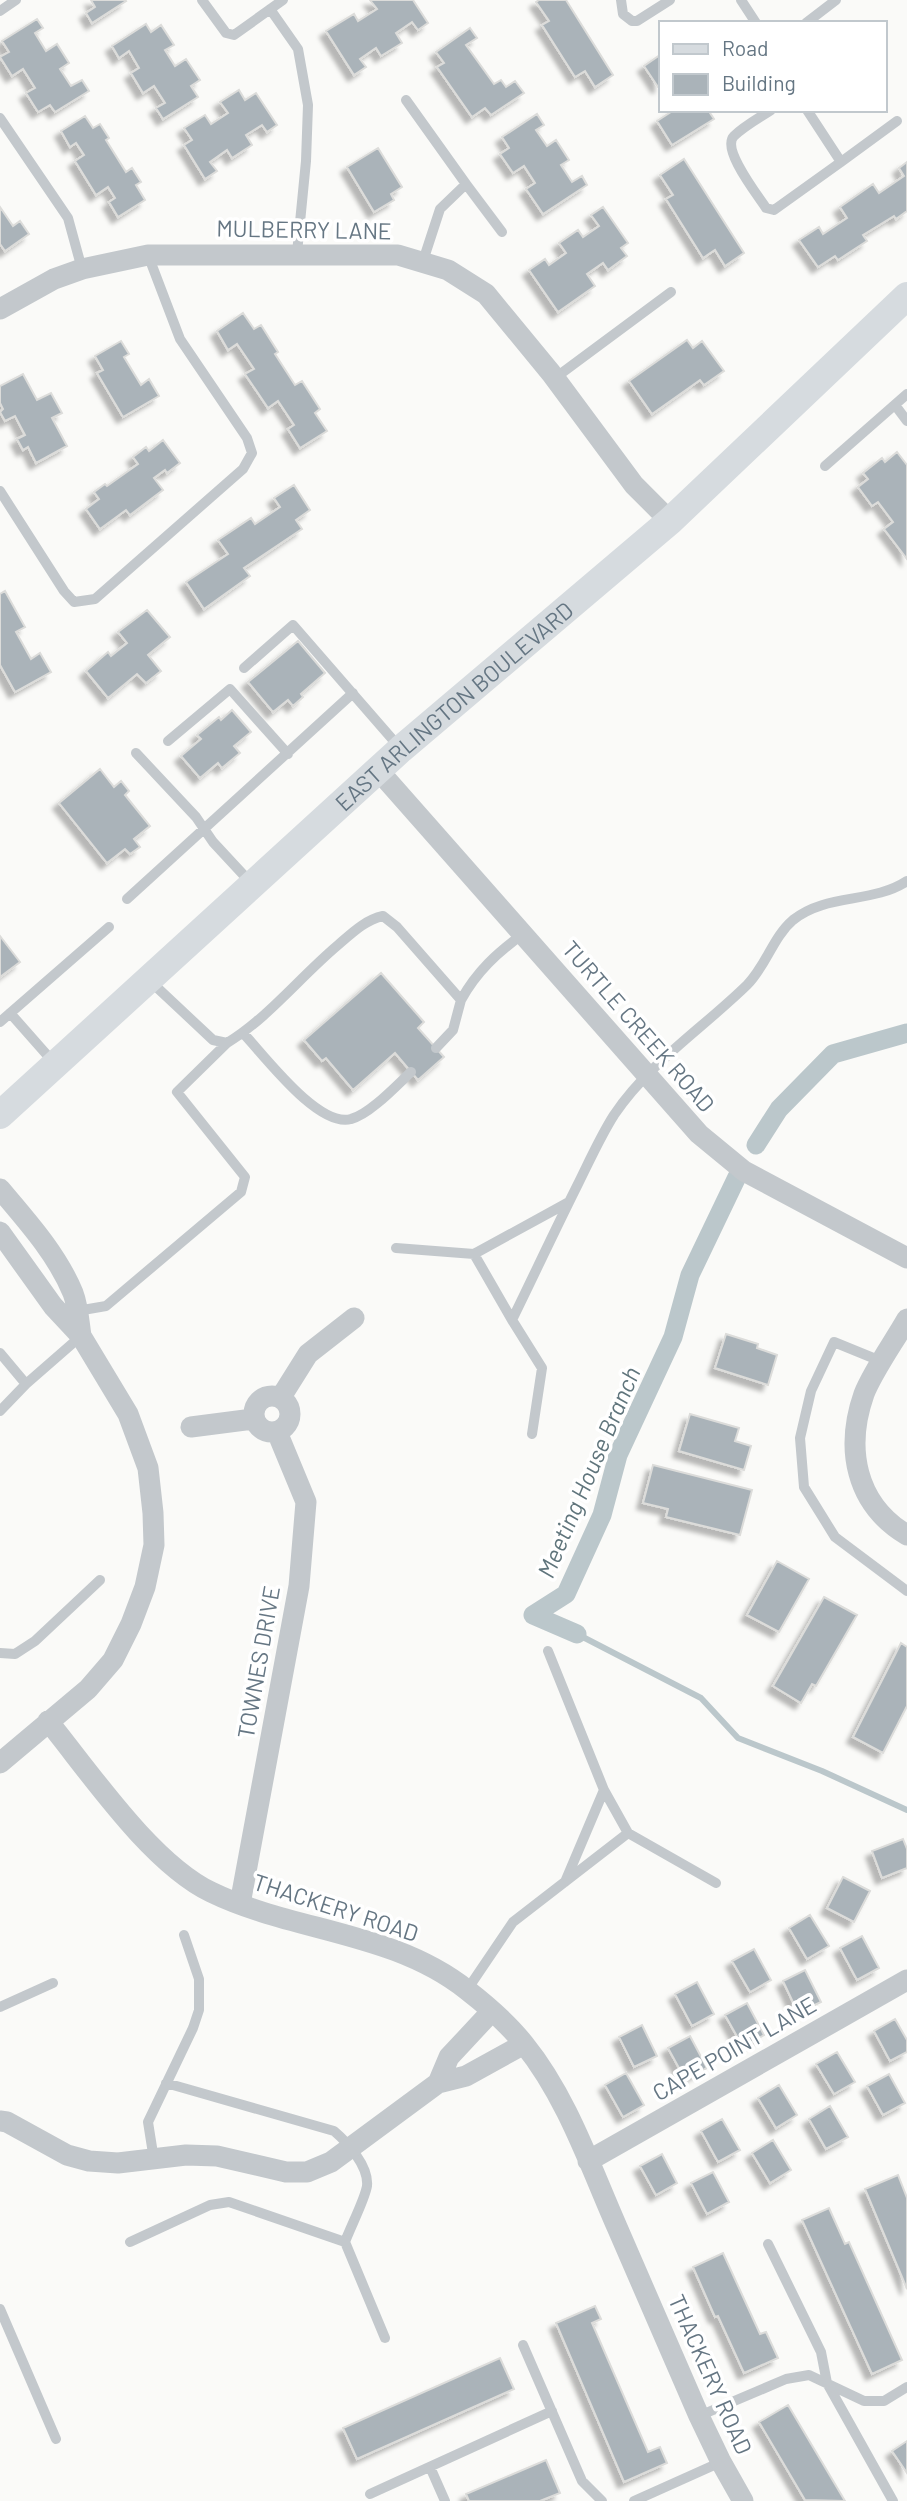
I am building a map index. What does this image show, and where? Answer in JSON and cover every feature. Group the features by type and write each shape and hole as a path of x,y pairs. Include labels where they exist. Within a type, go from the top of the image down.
{"main road":[{"name":"EAST ARLINGTON BOULEVARD","path":"0,1115 401,749 670,520 907,296"}],"street":[{"name":"MULBERRY LANE","path":"0,309 54,279 82,269 148,255 398,255 423,261 448,270 486,294 555,378 634,485 670,520"},
{"name":"TURTLE CREEK ROAD","path":"378,770 699,1134 744,1171 907,1258"},
{"path":"0,1189 34,1229 62,1270 74,1296 81,1336"},
{"path":"0,1231 53,1306 81,1336 128,1414 148,1468 154,1545 145,1587 113,1660 88,1689 0,1763"},
{"path":"281,1397 308,1354 354,1318"},
{"path":"907,1320 865,1393 853,1441 858,1475 875,1508 907,1535"},
{"path":"266,1395 281,1397 290,1408 289,1423 277,1432 262,1431 253,1419 255,1405 266,1395"},
{"path":"191,1427 253,1419"},
{"name":"TOWNES DRIVE","path":"240,1904 299,1586 306,1502 277,1432"},
{"name":"THACKERY ROAD","path":"48,1721 144,1839 185,1875 210,1892 240,1904 380,1944 443,1974 467,1990 524,2043 566,2111 699,2416 743,2501"},
{"name":"CAPE POINT LANE","path":"588,2161 907,1980"},
{"path":"438,2083 449,2057 491,2012"},
{"path":"0,2121 7,2122 67,2155 89,2161 118,2163 186,2155 217,2156 286,2172 307,2172 331,2162 438,2083 466,2076 524,2043"}],"lane":[{"path":"0,11 16,0"},
{"path":"202,0 226,33 234,35 283,0"},
{"path":"621,0 623,14 637,22 670,0"},
{"path":"809,21 836,0"},
{"path":"747,2 755,21"},
{"path":"270,9 298,50 308,105 306,161 296,253"},
{"path":"406,100 502,232"},
{"path":"768,112 734,136 730,143 732,154 766,208 774,210 897,121"},
{"path":"808,112 841,162"},
{"path":"0,118 68,218 82,269"},
{"path":"423,261 440,208 466,184"},
{"path":"0,491 64,591 74,602 95,599 243,468 253,453 247,438 180,339 148,255"},
{"path":"555,378 671,292"},
{"path":"825,466 907,394"},
{"path":"895,405 907,421"},
{"path":"244,668 293,625 401,749"},
{"path":"169,741 230,689 288,754"},
{"path":"127,899 354,694"},
{"path":"136,753 196,817 204,830 253,885"},
{"path":"512,1320 615,1115 647,1075 749,982 766,960 778,937 792,921 816,906 892,891 907,881"},
{"path":"77,1311 106,1306 240,1192 245,1177 177,1092 227,1043 243,1033 362,925 383,916 397,927 461,1000"},
{"path":"0,1022 108,927"},
{"path":"436,1048 453,1030 461,1000 470,982 493,956 523,934"},
{"path":"149,980 213,1041 227,1043"},
{"path":"10,1013 55,1065"},
{"path":"243,1033 317,1110 334,1119 351,1119 366,1110 411,1072"},
{"path":"396,1248 474,1254 569,1202"},
{"path":"474,1254 542,1368 531,1434"},
{"path":"0,1411 26,1384 81,1336"},
{"path":"883,1362 834,1342 811,1391 800,1438 804,1487 835,1537 907,1591"},
{"path":"0,1353 26,1384"},
{"path":"0,1653 15,1654 34,1641 100,1580"},
{"path":"548,1651 604,1790 628,1833 716,1883"},
{"path":"565,1882 604,1790"},
{"path":"467,1990 513,1922 628,1833"},
{"path":"154,2160 148,2122 199,2010 199,1979 184,1935"},
{"path":"0,2007 53,1983"},
{"path":"166,2083 334,2131 351,2146 364,2171 367,2185 345,2242 385,2338"},
{"path":"130,2242 210,2205 229,2202 345,2242"},
{"path":"768,2244 821,2352 827,2382 893,2501"},
{"path":"0,2309 56,2439"},
{"path":"523,2345 582,2482 602,2501"},
{"path":"699,2416 786,2379 809,2375 863,2401 884,2401 907,2386"},
{"path":"370,2494 552,2412"},
{"path":"634,2501 721,2462"},
{"path":"430,2468 445,2501"}],"building":[{"path":"91,0 126,1 92,23 86,13 95,7"},
{"path":"370,0 413,0 428,23 418,30 412,22 396,33 402,43 381,56 376,48 360,59 366,67 354,75 326,31 354,14 358,21 377,9"},
{"path":"566,0 613,75 595,87 585,71 575,77 542,25 549,21 536,2"},
{"path":"37,19 43,28 35,33 46,51 57,44 69,63 60,69 71,86 82,80 89,91 55,112 50,105 38,112 26,93 35,88 23,69 12,76 0,57 9,52 2,41"},
{"path":"146,24 151,32 161,25 174,45 165,50 175,66 186,59 200,80 191,86 198,97 163,119 156,108 165,103 154,86 143,93 131,73 139,68 129,51 119,58 112,46"},
{"path":"470,28 477,38 466,45 494,84 501,80 506,87 515,81 524,93 491,115 485,108 472,117 437,67 444,63 436,52"},
{"path":"659,56 659,86 658,87 644,66"},
{"path":"239,90 245,100 256,93 277,125 267,132 262,125 246,135 252,145 232,158 227,150 210,162 217,171 205,179 184,145 192,140 184,128 205,115 211,124 228,113 220,102"},
{"path":"671,112 709,112 714,119 672,145 657,121"},
{"path":"537,114 544,125 536,130 547,146 556,140 569,160 561,165 572,182 582,176 587,185 543,214 526,189 535,183 524,166 513,173 500,154 509,148 502,137"},
{"path":"85,116 93,128 100,124 109,138 106,140 126,172 132,168 141,182 136,185 145,200 118,217 109,202 115,198 108,187 96,195 75,161 84,155 76,143 70,147 61,131"},
{"path":"378,148 402,187 391,194 394,200 374,212 347,167"},
{"path":"684,159 744,253 725,266 715,250 703,258 666,199 673,195 660,175"},
{"path":"907,162 907,211 863,235 867,241 838,260 835,256 818,267 799,240 819,227 823,234 847,218 840,207 873,184 879,193 904,176 899,168"},
{"path":"0,207 13,226 20,221 29,234 5,251 0,244"},
{"path":"603,207 628,243 621,248 627,256 608,270 603,263 587,274 595,286 558,312 529,270 545,259 549,265 566,253 559,243 578,230 583,237 599,226 591,215"},
{"path":"243,313 254,329 261,325 278,352 275,354 295,385 302,381 320,409 315,413 327,431 300,448 288,429 294,425 278,401 268,408 245,374 254,369 237,344 228,350 217,331"},
{"path":"687,340 693,348 702,341 724,371 704,385 700,380 652,414 629,381"},
{"path":"121,341 129,354 124,357 141,385 149,379 159,396 123,417 97,373 103,370 95,356"},
{"path":"23,374 37,400 51,393 62,413 52,418 67,446 36,463 28,447 23,450 17,439 25,435 15,416 5,421 0,412 3,409 0,403 0,386"},
{"path":"163,440 180,463 167,473 165,470 154,478 163,490 130,515 126,510 100,529 86,509 99,499 94,492 138,464 133,457 146,447 149,451"},
{"path":"897,452 907,465 907,559 884,529 893,522 878,502 872,506 858,487 868,479 863,473 882,458 885,462"},
{"path":"294,485 310,510 296,520 302,529 244,568 250,576 204,609 186,582 228,554 218,540 251,518 255,524 280,507 274,498"},
{"path":"5,591 25,627 16,632 31,659 40,653 51,672 15,692 0,665 0,594"},
{"path":"147,610 170,637 148,655 161,671 146,683 137,674 108,698 86,671 108,652 111,656 127,643 118,632"},
{"path":"298,641 325,673 301,694 303,697 293,706 288,700 273,712 248,682"},
{"path":"232,710 251,732 234,746 240,753 222,768 218,763 200,778 181,756 201,739 197,735"},
{"path":"100,769 114,787 121,781 129,791 125,795 150,826 134,839 140,847 130,854 125,849 107,863 59,803"},
{"path":"0,936 20,962 0,977"},
{"path":"381,973 424,1022 418,1028 444,1057 418,1080 395,1053 353,1090 326,1058 322,1061 304,1040"},
{"path":"726,1334 758,1344 757,1348 777,1355 768,1385 715,1368"},
{"path":"690,1414 739,1428 735,1441 751,1446 744,1470 679,1451"},
{"path":"653,1465 752,1490 740,1535 666,1517 668,1509 643,1503"},
{"path":"777,1561 809,1579 779,1632 747,1615"},
{"path":"824,1597 857,1615 816,1686 812,1684 801,1703 773,1686"},
{"path":"901,1643 907,1647 907,1706 883,1753 853,1737"},
{"path":"903,1839 907,1849 907,1868 882,1878 872,1851"},
{"path":"843,1877 870,1891 854,1922 827,1908"},
{"path":"810,1915 829,1946 807,1959 789,1928"},
{"path":"862,1936 879,1968 857,1980 840,1948"},
{"path":"754,1949 771,1980 750,1992 732,1961"},
{"path":"805,1970 821,2002 798,2013 783,1981"},
{"path":"697,1982 714,2014 692,2026 675,1994"},
{"path":"747,2003 764,2035 743,2047 725,2015"},
{"path":"895,2019 907,2040 907,2052 890,2061 874,2031"},
{"path":"642,2025 657,2056 634,2067 619,2037"},
{"path":"690,2036 707,2068 685,2079 668,2048"},
{"path":"837,2052 855,2082 834,2094 816,2064"},
{"path":"626,2073 644,2105 623,2117 605,2085"},
{"path":"889,2074 905,2103 883,2115 867,2086"},
{"path":"779,2085 797,2115 776,2128 758,2098"},
{"path":"830,2106 848,2137 826,2149 809,2119"},
{"path":"722,2119 740,2150 718,2162 701,2131"},
{"path":"773,2140 791,2170 770,2183 752,2153"},
{"path":"662,2154 677,2183 656,2195 640,2166"},
{"path":"713,2172 729,2202 707,2214 691,2183"},
{"path":"898,2175 907,2198 907,2289 865,2189"},
{"path":"829,2208 845,2244 849,2242 902,2360 872,2374 802,2220"},
{"path":"723,2253 760,2334 766,2332 778,2358 744,2373 693,2267"},
{"path":"595,2306 601,2319 592,2323 648,2452 660,2447 667,2463 624,2482 556,2323"},
{"path":"500,2358 514,2389 357,2459 343,2428"},
{"path":"788,2405 845,2501 805,2500 759,2422"},
{"path":"907,2441 907,2473 892,2451"},
{"path":"546,2460 560,2493 540,2501 469,2501 466,2494"}],"waterway":[{"name":"Meeting House Branch","path":"756,1145 779,1109 833,1054 907,1033"},
{"name":"Meeting House Branch","path":"577,1634 533,1615 566,1594 602,1515 618,1455 673,1337 690,1275 737,1177"},
{"name":"Meeting House Branch","path":"577,1634 701,1698 738,1738 822,1771 907,1810"}]}
